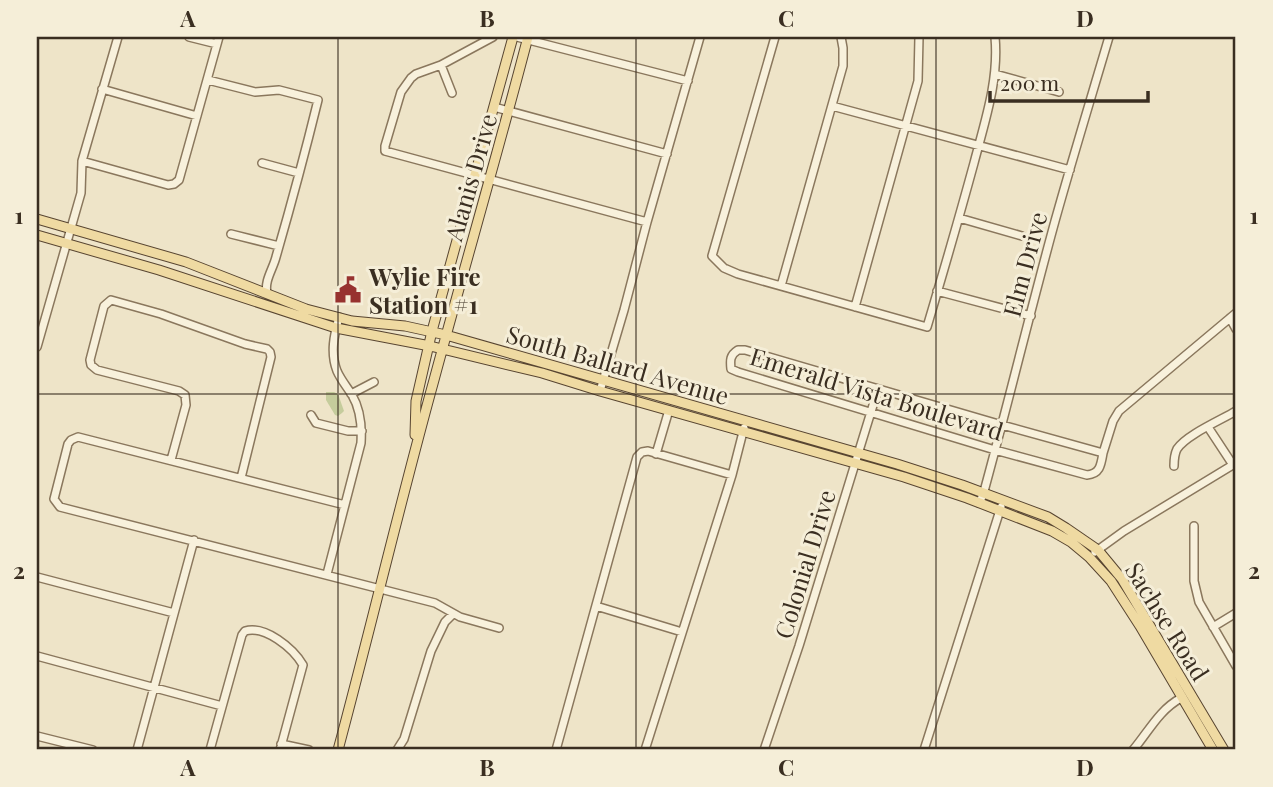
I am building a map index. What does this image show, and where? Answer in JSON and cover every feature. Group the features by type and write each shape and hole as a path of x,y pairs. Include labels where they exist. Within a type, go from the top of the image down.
{"main road":[{"name":"Alanis Drive","path":"415,449 416,401 432,331 515,37"},
{"name":"Alanis Drive","path":"338,750 415,449 528,38"},
{"name":"South Ballard Avenue","path":"37,219 186,262 306,309 352,321 432,331 857,459 1052,531 1089,557"},
{"name":"South Ballard Avenue","path":"37,234 159,270 336,328 430,346 542,373 669,410 745,426"},
{"name":"South Ballard Avenue","path":"857,459 897,464 1003,500 1048,517 1098,550"},
{"name":"Sachse Road","path":"1098,550 1122,579 1224,750"},
{"name":"Sachse Road","path":"1089,557 1111,581 1140,626 1213,750"}],"street":[{"path":"37,347 38,335 81,193 82,161 118,37"},
{"path":"82,161 168,185 179,180 218,40 189,37"},
{"path":"493,37 442,65 416,74 405,84 384,146 385,151 647,222"},
{"path":"515,37 528,38 688,81"},
{"path":"600,391 700,37"},
{"path":"775,37 712,256 724,268 738,274 927,327 992,97 995,37"},
{"path":"781,286 843,66 841,37"},
{"path":"855,307 918,81 919,37"},
{"name":"Elm Drive","path":"979,503 1109,37"},
{"path":"442,65 453,93"},
{"path":"995,74 1059,92"},
{"path":"208,80 255,92 279,90 318,100 272,271 271,289 264,305"},
{"path":"102,89 197,116"},
{"path":"832,106 1070,170"},
{"path":"494,107 667,154"},
{"path":"262,163 299,173"},
{"path":"959,218 1022,236"},
{"path":"231,234 279,246"},
{"path":"937,291 1031,316"},
{"path":"171,460 186,401 184,395 180,391 97,370 90,365 104,306 111,300 161,314 270,352 241,478"},
{"path":"1103,453 1119,411 1233,315 1236,329"},
{"path":"327,574 362,431 357,404 337,372 334,360 333,346 339,317"},
{"name":"Emerald Vista Boulevard","path":"745,350 1103,453 1098,471 1087,475 738,372 731,369 730,361 732,354 745,350"},
{"path":"351,394 374,382"},
{"name":"Colonial Drive","path":"764,750 878,389"},
{"path":"656,454 669,410"},
{"path":"1174,466 1178,447 1188,438 1236,411"},
{"path":"311,415 316,423 348,431 362,431"},
{"path":"645,750 745,426"},
{"path":"1089,557 1124,531 1235,464 1208,427"},
{"path":"345,505 78,438 68,443 54,496 60,507 380,587 435,603 460,618 499,628"},
{"path":"556,750 637,457 648,451 732,475"},
{"path":"924,750 1003,500"},
{"path":"1194,526 1195,590 1199,602 1236,666"},
{"path":"137,750 194,540"},
{"path":"37,577 174,613"},
{"path":"596,606 682,632"},
{"path":"1213,627 1236,613"},
{"path":"397,750 404,739 431,651 445,622 453,614"},
{"path":"210,750 242,635 248,629 284,643 302,662 281,747 309,750"},
{"path":"37,656 222,706"},
{"path":"1133,750 1160,713 1181,698"},
{"path":"37,736 93,750"}],"green space":[{"path":"326,392 338,394 344,411 338,416 326,400"}],"place":[{"name":"Wylie Fire Station #1","path":"348,290"}]}
